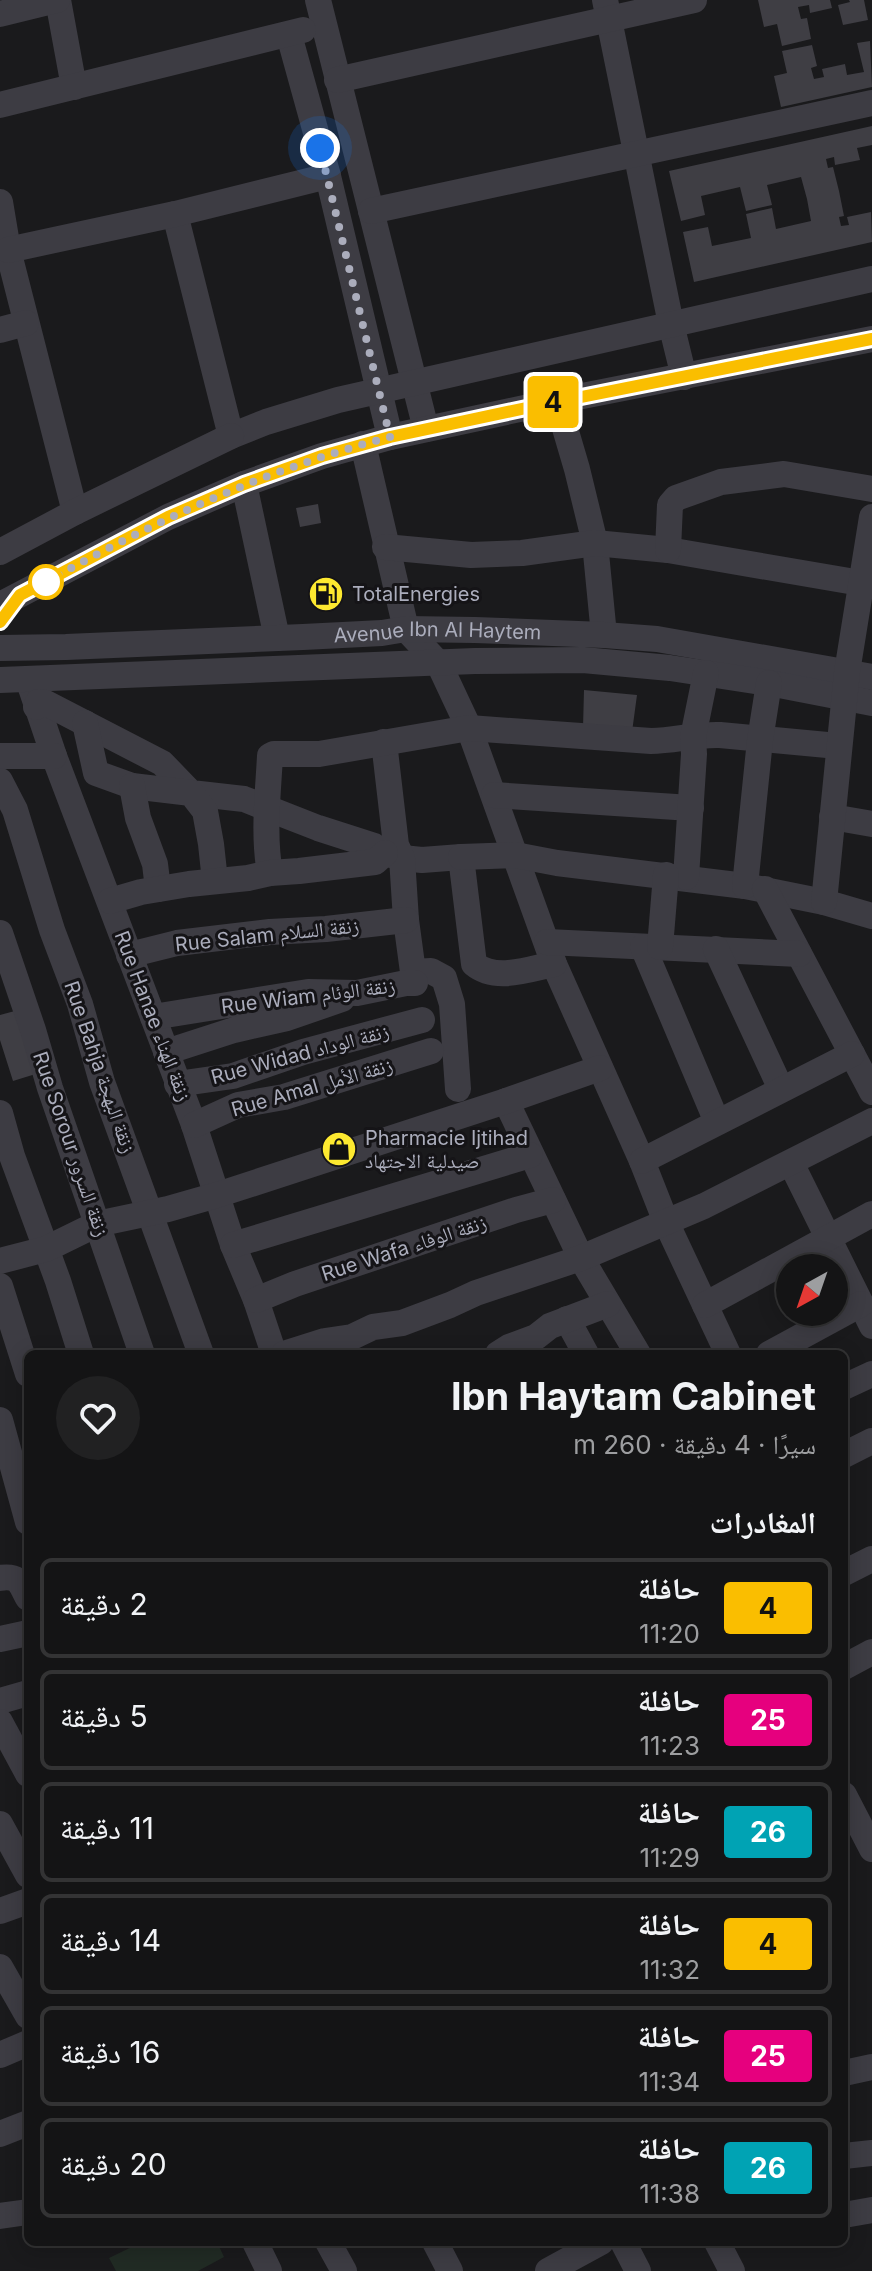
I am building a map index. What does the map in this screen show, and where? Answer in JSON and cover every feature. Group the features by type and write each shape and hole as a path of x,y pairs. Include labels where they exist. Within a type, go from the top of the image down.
{"street":[{"path":"0,14 58,0 74,87"},
{"path":"337,80 607,9 694,0"},
{"path":"607,9 684,377"},
{"path":"0,105 289,35 321,12 426,429"},
{"path":"289,35 328,176 390,437"},
{"path":"371,211 872,103"},
{"path":"8,250 175,214 328,176"},
{"path":"0,202 8,250 75,512"},
{"path":"175,214 231,436"},
{"path":"0,552 231,436 308,409 379,390 872,279"},
{"path":"0,330 26,323"},
{"path":"0,622 10,600 168,517 244,484 322,456 390,437 557,401 872,339"},
{"path":"557,401 595,543 604,635"},
{"path":"363,444 406,629 439,664 469,728 550,953 666,1222 726,1350"},
{"path":"668,550 670,505 676,498 721,482 784,474 872,489"},
{"path":"244,484 277,638"},
{"path":"824,902 838,746 855,682 872,517"},
{"path":"385,547 471,555 522,553 595,543 668,550 867,584"},
{"name":"Avenue Ibn Al Haytem","path":"0,648 277,638 406,629 604,635 684,643 855,682 872,703"},
{"name":"Avenue Ibn Al Haytem","path":"0,680 583,660 644,665 769,683 855,682"},
{"path":"706,673 693,737 691,808 676,876 651,947 717,1122"},
{"name":"Rue Hanae زنقة الهناء","path":"28,679 54,756 194,1125 233,1245 273,1350"},
{"path":"769,683 760,740 755,887 799,954 872,1092"},
{"path":"36,707 42,701 162,763 205,811 215,881"},
{"path":"85,723 96,773 132,786 244,799 394,855 422,860 515,855 755,887 866,914 872,937"},
{"path":"270,873 268,808 270,756 274,754 319,754 469,728 651,741 720,735 838,746"},
{"path":"384,742 396,845 394,855 422,1020 431,1051 473,1111"},
{"path":"0,756 54,756"},
{"name":"Rue Bahja زنقة البهجة","path":"0,781 15,810 52,930 80,1004 102,1082 200,1350"},
{"path":"132,786 138,818 155,864 158,889"},
{"path":"494,795 691,808"},
{"path":"832,817 872,824"},
{"path":"110,901 158,889 375,862 394,855"},
{"path":"461,857 474,964 482,971 509,973 550,953 651,947 799,954"},
{"name":"Rue Salam زنقة السلام","path":"129,955 177,943 406,920"},
{"name":"Rue Sorour زنقة السرور","path":"2,946 141,1350"},
{"path":"716,949 781,1089"},
{"path":"414,978 431,971 444,978 452,1004 458,1089"},
{"name":"Rue Wiam زنقة الوئام","path":"153,1017 308,992 357,993 406,983 414,978"},
{"path":"166,1052 234,1030 287,1018 357,993"},
{"name":"Rue Widad زنقة الوداد","path":"177,1084 233,1076 303,1052 422,1020"},
{"name":"Rue Amal زنقة الأمل","path":"194,1125 238,1105 284,1097 431,1051"},
{"path":"642,1161 852,1054"},
{"path":"0,1261 46,1249 97,1224 217,1195 600,1068"},
{"path":"506,1101 581,1258 636,1350"},
{"path":"0,1113 80,1350"},
{"path":"297,1350 352,1337 373,1327 402,1323 476,1293 581,1258 666,1222 872,1121"},
{"path":"233,1245 530,1155"},
{"path":"779,1350 866,1315 791,1163"},
{"name":"Rue Wafa زنقة الوفاء","path":"256,1300 295,1284 553,1200"},
{"path":"705,1305 872,1214"},
{"path":"0,1286 24,1361"},
{"path":"504,1350 536,1337 550,1326 608,1304"},
{"path":"567,1319 584,1350"},
{"path":"848,1385 872,1374"},
{"path":"0,1420 24,1507"},
{"path":"848,1453 872,1441"},
{"path":"848,1571 872,1559"},
{"path":"0,1578 16,1579 24,1592"},
{"path":"0,1639 24,1634"},
{"path":"848,1665 872,1652"},
{"path":"0,1701 24,1694"},
{"path":"0,1722 24,1767"},
{"path":"848,1807 872,1849"},
{"path":"0,1824 24,1868"},
{"path":"0,1911 24,1902"},
{"path":"2,1976 24,2010"},
{"path":"0,2055 24,2045"},
{"path":"848,2072 872,2067"},
{"path":"0,2134 24,2125"},
{"path":"848,2156 872,2153"},
{"path":"848,2214 872,2210"},
{"path":"0,2216 24,2213"},
{"path":"257,2246 269,2271"},
{"path":"330,2246 344,2271"},
{"path":"437,2246 450,2271"},
{"path":"548,2271 594,2246"},
{"path":"625,2246 638,2271"},
{"path":"719,2246 732,2271"}],"shaded area":[{"path":"134,2246 219,2246 224,2257 198,2271 116,2271 109,2258"}],"building":[{"path":"758,0 830,0 832,8 810,13 809,5 798,7 801,19 807,18 811,39 782,46 777,24 764,27"},
{"path":"849,0 864,0 868,20 843,25 838,5"},
{"path":"870,41 872,87 781,107 774,76 787,73 782,51 812,45 817,66 811,68 814,79 824,77 822,69 845,64 847,75 864,72 857,43"},
{"path":"872,126 872,145 857,148 860,160 835,165 834,157 826,159 828,168 833,167 839,191 844,216 839,217 841,226 849,225 847,217 871,212 872,242 694,282 683,232 708,227 712,246 751,238 746,214 772,208 776,229 811,221 807,199 801,177 767,185 772,205 746,211 740,187 701,196 705,215 681,221 669,171"},
{"path":"318,504 321,523 300,527 296,508"},
{"name":"TotalEnergies","path":"335,582 339,600 317,605 313,587"},
{"path":"584,690 637,695 632,732 583,728"},
{"path":"22,1009 42,1072 13,1081 0,1040 0,1015"}],"bus line":[{"name":"4","path":"0,622 20,595 168,517 244,484 322,456 390,437 531,407 872,339"}],"place":[{"name":"TotalEnergies","path":"326,594"},
{"name":"Pharmacie Ijtihad صيدلية الاجتهاد","path":"339,1149"}],"route":[{"path":"46,582 168,517 205,501 267,475 390,437 320,148"}]}
